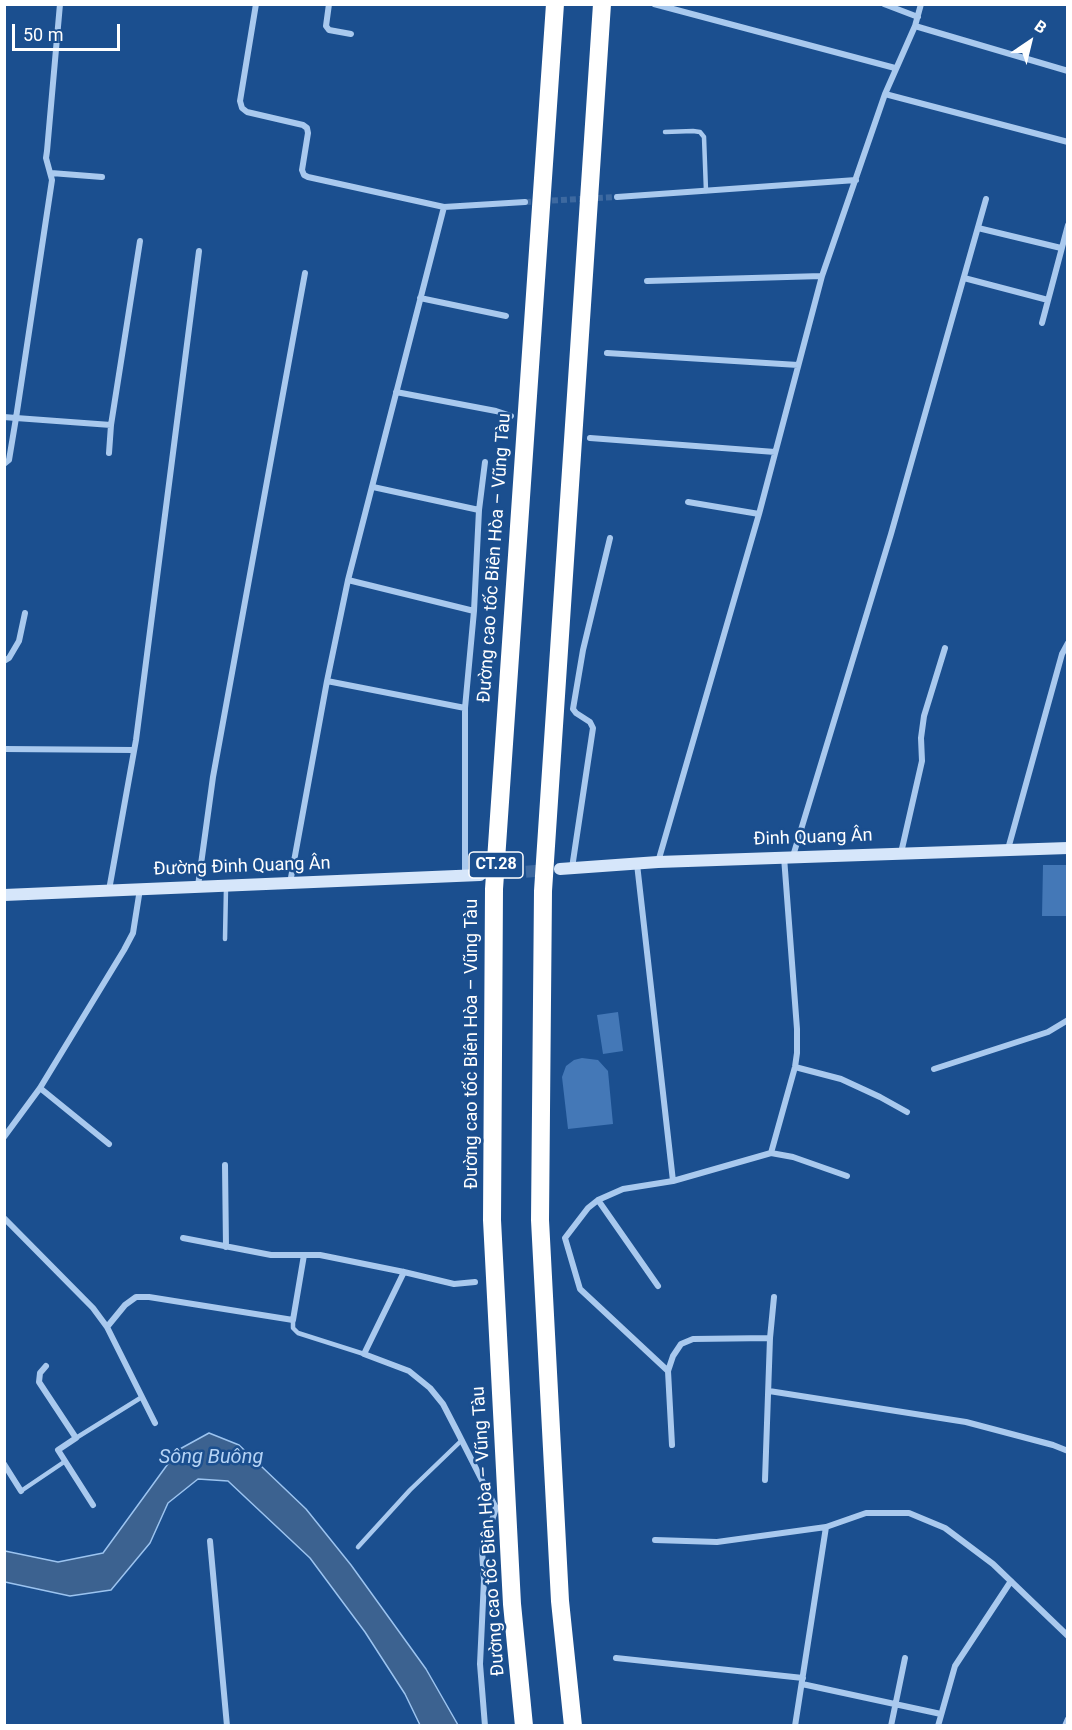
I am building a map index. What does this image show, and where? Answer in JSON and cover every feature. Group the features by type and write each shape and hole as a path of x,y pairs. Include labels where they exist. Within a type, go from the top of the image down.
{"highway":[{"name":"Đường cao tốc Biên Hòa – Vũng Tàu","path":"524,1725 512,1604 492,1220 494,889 555,4"},
{"name":"CT.28","path":"573,1725 561,1601 540,1220 543,891 602,4"}],"street":[{"path":"4,464 9,460 52,180 46,151 60,4"},
{"path":"256,4 240,101 242,108 247,112 303,125 307,128 302,170 308,177 444,207 525,202"},
{"path":"329,4 326,26 329,30 351,34"},
{"path":"654,4 895,68"},
{"path":"884,4 918,17"},
{"path":"658,862 759,514 822,276 885,94 915,26 921,4"},
{"path":"915,26 1068,71"},
{"path":"885,94 1068,142"},
{"path":"51,173 102,177"},
{"path":"616,197 856,180"},
{"path":"771,1153 795,1067 796,1029 789,856 891,534 986,199"},
{"path":"290,883 348,579 444,207"},
{"path":"1042,323 1068,225"},
{"path":"978,228 1061,248"},
{"path":"109,453 111,425 140,241"},
{"path":"109,891 134,750 199,251"},
{"path":"198,886 213,777 305,273"},
{"path":"647,281 822,276"},
{"path":"964,278 1048,300"},
{"path":"420,298 506,316"},
{"path":"608,354 798,365"},
{"path":"396,392 496,411 511,416"},
{"path":"4,417 111,425"},
{"path":"590,438 775,452"},
{"path":"465,875 465,708 474,611 479,510 485,462"},
{"path":"373,487 479,510"},
{"path":"688,502 759,514"},
{"path":"566,869 593,728 590,722 580,717 573,709 583,650 610,538"},
{"path":"348,579 474,611"},
{"path":"4,661 9,658 19,640 25,613"},
{"path":"1008,849 1062,654 1068,643"},
{"path":"901,853 922,761 921,738 924,716 945,648"},
{"path":"327,681 465,708"},
{"path":"4,748 134,750"},
{"name":"Đinh Quang Ân","path":"566,869 789,856 1068,848"},
{"path":"637,864 673,1181"},
{"name":"Đường Đinh Quang Ân","path":"4,895 480,875"},
{"path":"4,1137 40,1088 133,933 140,889"},
{"path":"934,1069 1048,1032 1068,1020"},
{"path":"795,1067 841,1079 880,1096 907,1112"},
{"path":"40,1088 109,1144"},
{"path":"668,1371 580,1290 565,1238 588,1208 598,1200 623,1189 673,1181 771,1153 793,1157 847,1176"},
{"path":"225,1165 226,1247"},
{"path":"598,1200 658,1287"},
{"path":"4,1218 93,1308 107,1327 155,1423"},
{"path":"183,1238 271,1255 320,1255 454,1284 476,1282"},
{"path":"107,1327 125,1305 136,1297 149,1297 293,1320 304,1255"},
{"path":"404,1272 364,1354 408,1371 430,1388 442,1404 462,1440 496,1508 482,1550 484,1580 480,1664 485,1725"},
{"path":"765,1480 770,1338 774,1297"},
{"path":"672,1445 668,1371 673,1356 681,1344 693,1339 770,1338"},
{"path":"46,1366 40,1373 39,1382 76,1438 58,1450 93,1505"},
{"path":"769,1391 966,1422 1068,1451"},
{"path":"4,1464 21,1491"},
{"path":"655,1540 717,1542 826,1527 866,1513 909,1513 945,1528 993,1564 1068,1636"},
{"path":"795,1725 826,1527"},
{"path":"210,1541 227,1725"},
{"path":"938,1725 955,1666 1011,1581"},
{"path":"616,1658 802,1681 895,1705 941,1714"},
{"path":"891,1725 905,1658"},
{"path":"1065,1725 1068,1719"}],"lane":[{"path":"665,132 700,132 704,137 706,191"},
{"path":"225,885 225,939"},
{"path":"293,1320 293,1328 298,1333 364,1354"},
{"path":"76,1438 142,1397"},
{"path":"358,1547 410,1490 462,1440"},
{"path":"21,1491 64,1462"}],"water":[{"name":"Sông Buông","path":"209,1433 239,1445 306,1509 351,1565 426,1669 458,1725 420,1725 405,1694 365,1632 310,1558 228,1481 198,1479 168,1503 150,1543 111,1590 70,1596 5,1582 5,1551 58,1562 103,1553 178,1450"}],"building":[{"path":"1043,865 1068,865 1068,916 1042,916"},
{"path":"618,1012 623,1051 603,1054 597,1015"},
{"path":"582,1058 598,1060 608,1071 613,1124 568,1129 562,1077 566,1066"}],"tunnel":[{"path":"525,202 617,197"},
{"path":"490,874 551,870"}]}
